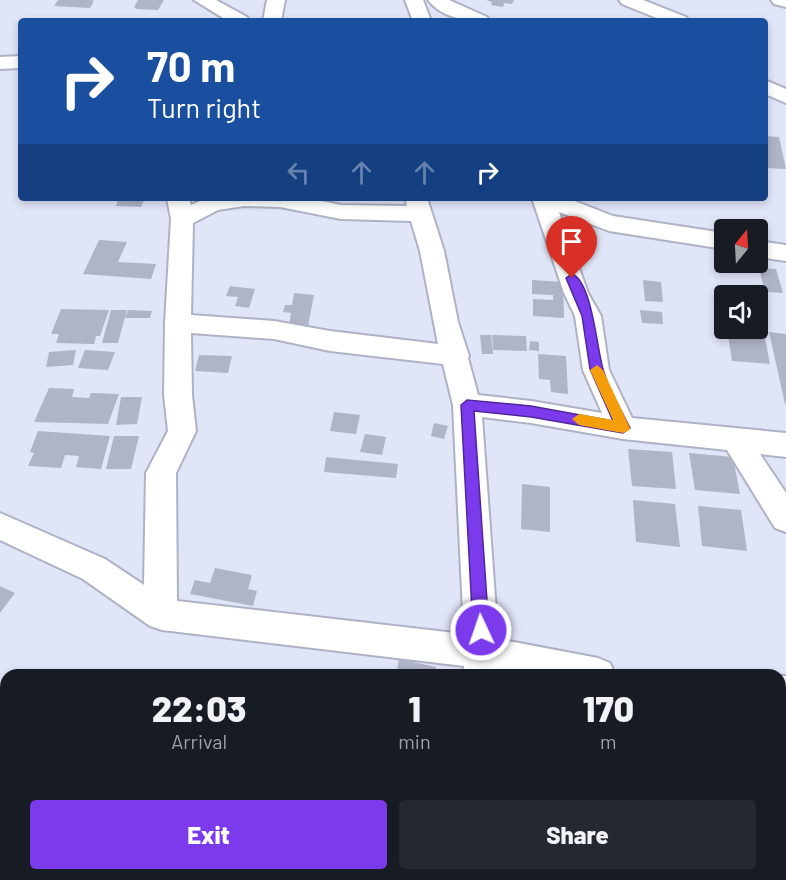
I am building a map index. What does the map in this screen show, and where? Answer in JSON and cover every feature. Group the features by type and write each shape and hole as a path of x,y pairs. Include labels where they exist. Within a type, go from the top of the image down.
{"street":[{"path":"204,0 236,18"},
{"path":"273,18 276,0"},
{"path":"414,0 421,18"},
{"path":"437,0 473,18"},
{"path":"628,0 673,18"},
{"path":"780,0 786,2"},
{"path":"0,63 18,62"},
{"path":"768,88 786,97"},
{"path":"768,109 786,110"},
{"path":"162,615 160,598 161,473 182,431 178,395 180,208 231,201"},
{"path":"285,201 341,212 381,211 418,206 432,251 445,322 456,356 467,405 481,664"},
{"path":"546,201 576,292 588,316 596,369 623,428"},
{"path":"553,201 609,223 714,239"},
{"path":"768,250 786,253"},
{"path":"178,323 274,330 330,341 456,356"},
{"path":"467,405 531,412 623,428 786,445"},
{"path":"736,440 786,519"},
{"path":"0,526 94,569 162,615 481,664 534,669"},
{"path":"0,541 35,542"}],"building":[{"path":"58,0 94,1 90,8 54,6"},
{"path":"138,0 164,0 158,10 137,9 134,7"},
{"path":"486,0 514,0 512,4 504,3 503,7 491,5 492,2"},
{"path":"768,136 779,137 786,169 768,168"},
{"path":"118,201 144,201 141,207 116,206"},
{"path":"99,240 127,242 118,262 156,264 151,279 83,274"},
{"path":"768,269 776,269 783,293 768,292 768,285 763,285 760,273 768,273"},
{"path":"532,280 563,282 564,318 533,316 533,299 553,300 553,295 532,294"},
{"path":"643,280 661,282 663,302 645,301"},
{"path":"230,286 255,289 249,308 235,306 238,297 226,296"},
{"path":"294,293 314,295 308,326 289,325 291,313 283,312 285,305 292,305"},
{"path":"61,309 109,310 100,336 96,336 94,344 56,343 59,334 51,334"},
{"path":"111,310 127,310 118,343 102,343"},
{"path":"128,310 152,311 150,318 125,318"},
{"path":"640,310 662,312 663,324 642,323"},
{"path":"769,332 786,334 786,404 785,404"},
{"path":"480,335 491,335 493,354 482,354"},
{"path":"492,335 526,336 527,351 493,350"},
{"path":"729,339 765,339 770,364 732,361"},
{"path":"530,341 539,342 539,351 529,350"},
{"path":"76,350 73,365 46,367 49,352"},
{"path":"85,350 115,352 108,370 78,368"},
{"path":"538,354 566,356 568,394 551,392 550,380 539,379"},
{"path":"199,355 232,356 228,373 195,371"},
{"path":"49,388 74,389 72,397 89,398 91,393 119,394 108,424 34,422"},
{"path":"121,397 142,397 137,424 116,425"},
{"path":"334,412 360,415 356,434 330,431"},
{"path":"434,423 448,426 444,439 431,436"},
{"path":"38,431 110,436 101,469 76,467 79,456 65,455 61,468 28,466 34,453 30,452"},
{"path":"365,434 386,437 382,455 360,452"},
{"path":"114,436 139,436 131,469 106,469"},
{"path":"628,449 672,452 676,489 632,486"},
{"path":"689,453 733,457 740,494 695,490"},
{"path":"326,457 398,464 396,478 324,472"},
{"path":"522,484 550,487 550,532 521,529"},
{"path":"633,500 675,504 680,547 636,542"},
{"path":"698,506 741,510 747,551 702,546"},
{"path":"215,568 252,575 248,589 257,591 253,606 190,594 195,580 210,583"},
{"path":"0,586 15,593 0,613"},
{"path":"399,659 436,667 436,669 397,669"}],"slow traffic":[{"path":"579,419 623,428 597,370"}],"route":[{"path":"481,630 467,405 531,412 623,428 596,369 594,342 588,316 572,278"}]}
